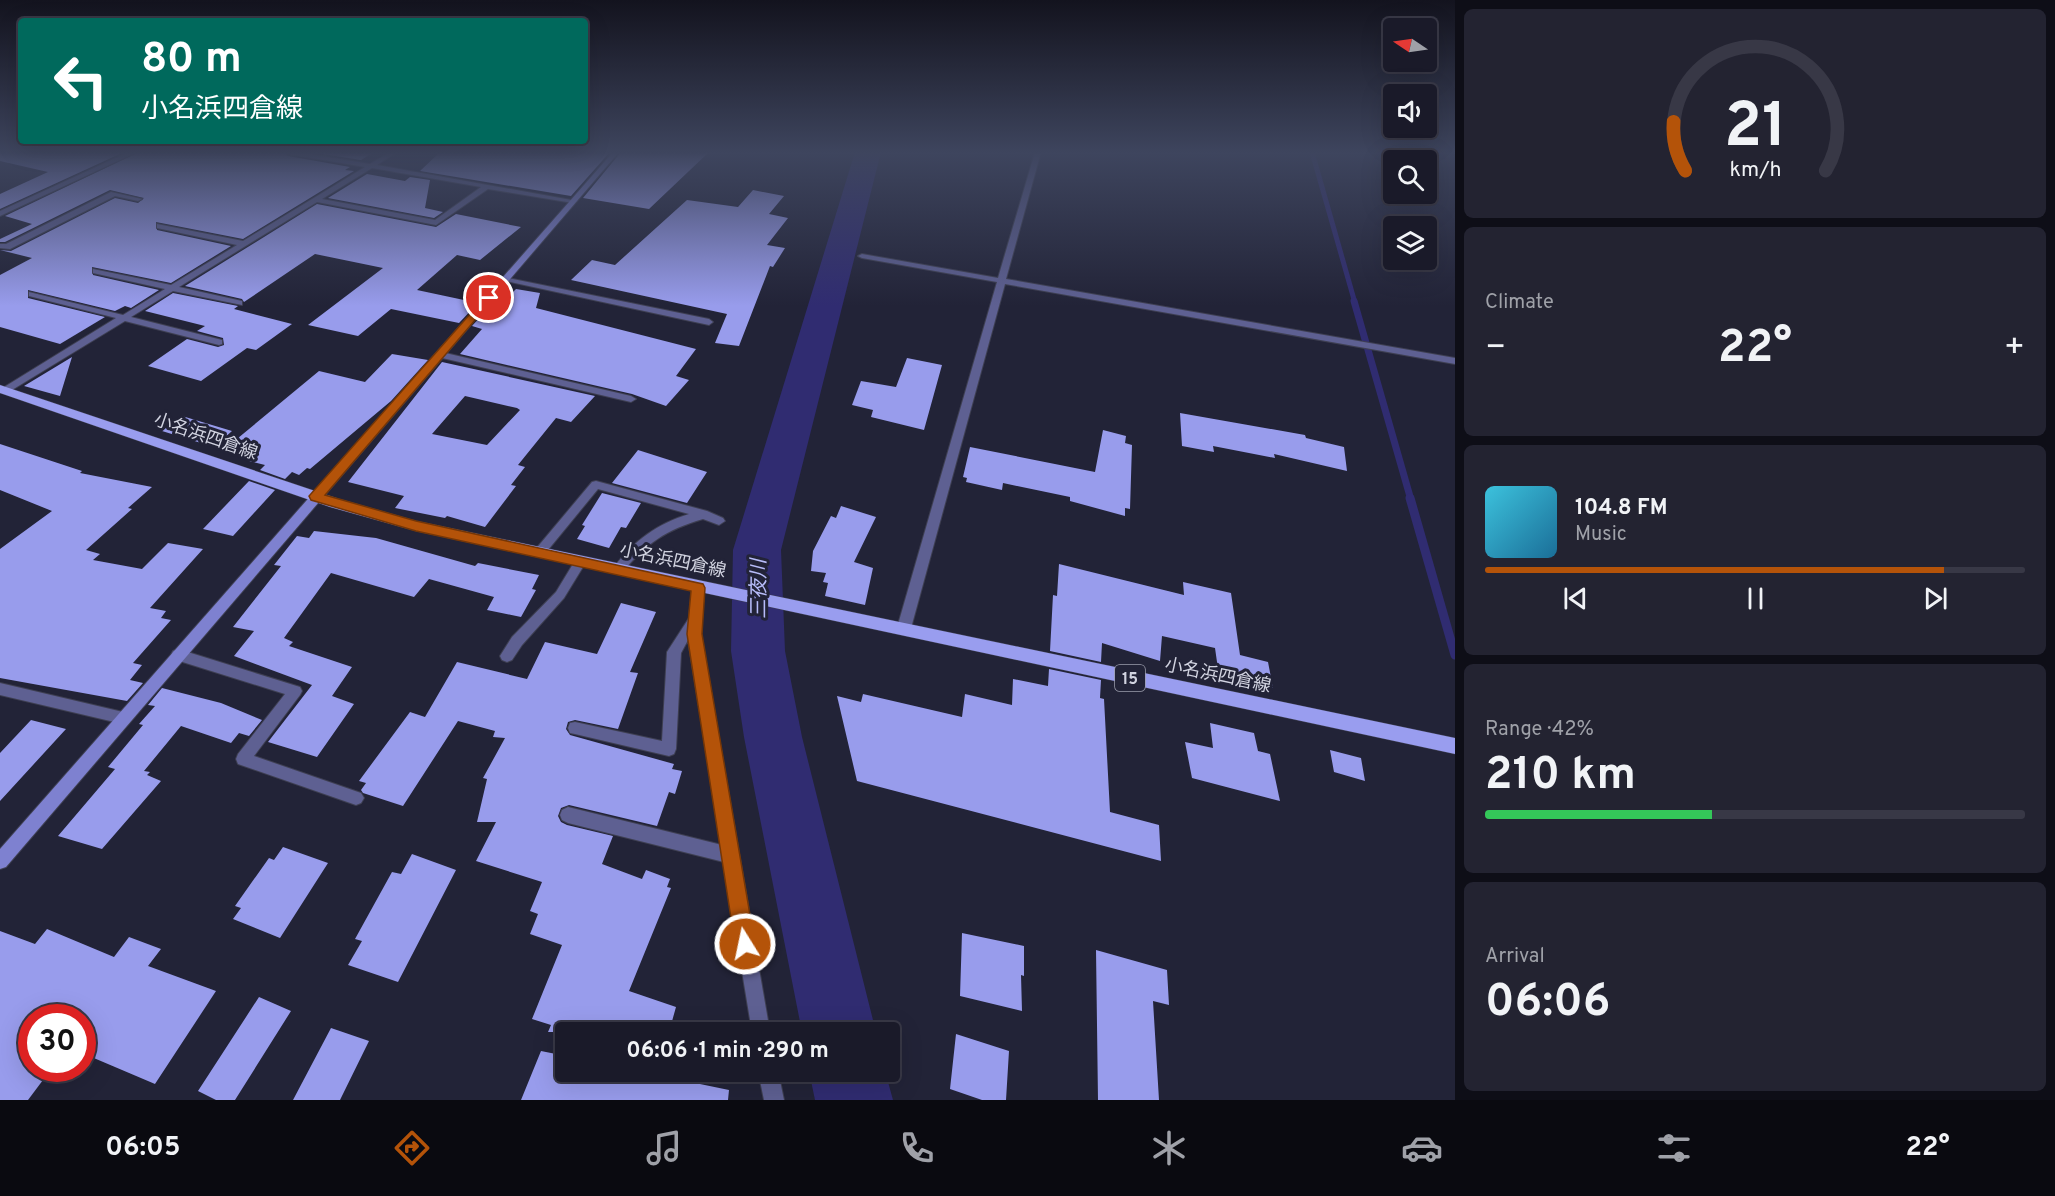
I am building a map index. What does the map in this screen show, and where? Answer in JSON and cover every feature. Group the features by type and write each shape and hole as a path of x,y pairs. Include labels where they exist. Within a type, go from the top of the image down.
{"main road":[{"name":"小名浜四倉線","path":"2,390 316,496 416,526 698,588 904,628 1455,746"}],"street":[{"path":"0,214 23,203"},
{"path":"0,246 7,248 96,203"},
{"path":"2,390 311,203"},
{"path":"334,203 436,224 464,203"},
{"path":"0,861 571,203"},
{"path":"904,628 1024,203"},
{"path":"160,226 244,244"},
{"path":"862,256 1455,361"},
{"path":"96,270 239,303"},
{"path":"506,279 709,322"},
{"path":"32,294 219,342"},
{"path":"441,355 631,399"},
{"path":"539,553 596,485 703,514 719,521"},
{"path":"618,570 636,547 662,526 703,514"},
{"path":"507,656 517,641 560,595 580,562"},
{"path":"698,588 694,634 729,855 759,1022"},
{"path":"575,728 669,749 674,652 695,618"},
{"path":"178,655 295,691 243,759 356,798"},
{"path":"0,689 123,718"},
{"path":"568,815 729,855"},
{"path":"770,1082 774,1100"}],"building":[{"path":"0,203 12,203 0,209"},
{"path":"32,203 83,203 5,242 0,242 0,239 32,224 5,216"},
{"path":"105,203 301,203 243,239 156,222 157,230 231,246 171,283 92,267 93,275 159,290 131,308 125,306 115,311 28,290 28,298 105,317 60,344 0,327 0,275 32,258 0,250 11,251"},
{"path":"356,203 426,203 425,208 443,212 434,218"},
{"path":"615,203 655,203 649,209"},
{"path":"683,203 711,203 738,207 741,203 778,203 769,214 788,218 767,245 785,248 773,267 770,266 739,346 715,343 727,314 571,280 592,260 615,265"},
{"path":"317,204 436,227 456,214 521,227 480,260 457,255 417,290 478,303 459,323 391,309 358,336 308,325 383,268 315,254 244,302 242,299 185,286"},
{"path":"516,289 540,293 536,308 696,349 676,376 689,380 666,406 632,394 460,354 482,329 472,326 491,305 498,307"},
{"path":"173,293 238,306 234,309 292,324 256,350 247,348 201,381 148,366 187,339 218,347 224,345 223,338 197,331 205,326 145,311"},
{"path":"392,354 428,360 391,401 310,469 307,468 299,475 292,472 285,479 260,470 265,465 249,461 232,443 319,371 365,382"},
{"path":"72,357 60,396 24,386"},
{"path":"907,358 942,365 924,430 871,417 873,410 852,405 861,381 896,387"},
{"path":"442,362 595,396 571,422 556,418 518,465 525,467 511,485 516,486 485,527 447,516 445,518 395,508 404,496 348,482","holes":["465,396 520,410 487,445 432,434"]},
{"path":"1180,413 1305,435 1306,438 1344,447 1347,471 1274,454 1275,458 1213,446 1214,452 1182,446"},
{"path":"182,416 232,431 214,447 162,431"},
{"path":"1103,430 1126,436 1125,443 1132,445 1130,509 1125,508 1125,516 1070,501 1070,497 1003,483 1002,490 966,482 967,478 963,477 970,447 1095,472"},
{"path":"0,444 82,471 80,473 152,487 128,508 132,509 86,550 100,554 93,560 142,569 168,543 203,549 150,608 166,611 161,618 171,620 133,663 142,665 130,680 143,683 127,701 0,678 0,549 52,511 0,490"},
{"path":"638,450 707,472 687,503 612,483"},
{"path":"249,481 275,490 233,536 203,529"},
{"path":"602,493 641,503 626,528 621,527 609,548 577,539 585,526 582,525"},
{"path":"841,506 876,517 854,562 873,568 865,605 825,596 828,583 823,582 826,573 811,571 813,551 831,516 836,518"},
{"path":"314,531 376,538 475,566 478,563 539,575 532,589 536,590 521,617 487,610 494,597 429,579 414,597 331,573 284,638 293,642 289,646 352,667 332,696 354,704 317,757 268,742 312,685 234,656 254,631 233,627 281,566 274,565 297,536 309,538"},
{"path":"1059,564 1184,595 1183,582 1231,593 1240,655 1268,662 1273,688 1219,676 1215,648 1162,636 1160,661 1102,643 1101,662 1050,651 1053,595 1057,596"},
{"path":"621,603 656,612 630,672 638,673 618,729 575,720 568,722 566,729 570,735 674,764 672,769 682,771 675,794 669,792 657,826 569,805 561,808 558,816 561,822 567,825 613,836 602,864 642,879 646,870 670,879 667,887 671,888 629,991 676,1007 672,1022 555,1022 555,1032 548,1032 551,1025 532,1019 562,945 530,934 538,914 530,911 542,882 476,861 496,822 477,822 487,779 483,778 505,738 493,737 495,731 458,721 403,806 363,793 361,790 366,783 359,781 410,712 425,717 457,662 527,679 545,642 597,654"},
{"path":"1049,669 1101,680 1100,698 1104,699 1110,812 1159,825 1161,861 857,781 837,696 861,702 863,694 962,717 965,694 1012,705 1013,679 1048,686"},
{"path":"162,688 221,703 262,720 249,736 239,733 231,743 181,726 144,771 150,772 147,775 161,781 102,849 58,836 115,769 108,767 143,725 139,724 155,706 148,705"},
{"path":"31,720 66,729 0,801 0,753"},
{"path":"1210,723 1254,733 1258,751 1270,754 1280,801 1192,778 1185,742 1213,748"},
{"path":"1330,750 1361,758 1365,781 1334,772"},
{"path":"283,847 328,863 280,938 233,919 241,908 235,906 269,858 274,860"},
{"path":"412,854 456,870 398,982 348,965 362,941 355,939 392,872 401,874"},
{"path":"47,929 114,957 129,937 161,949 148,966 216,991 155,1084 96,1059 96,1004 18,1004 18,1082 42,1082 28,1100 0,1100 0,931 35,944"},
{"path":"962,933 1024,946 1024,976 1021,975 1022,1011 960,996"},
{"path":"1096,950 1167,970 1169,1005 1153,1001 1159,1100 1098,1100"},
{"path":"259,997 291,1011 235,1100 216,1100 198,1091"},
{"path":"331,1028 369,1041 340,1100 293,1100"},
{"path":"956,1034 1009,1051 1006,1100 982,1100 950,1089"},
{"path":"541,1051 555,1054 555,1082 690,1082 729,1090 728,1100 521,1100"}],"waterway":[{"name":"三夜川","path":"837,1022 773,737 758,651 757,550 854,203"},
{"path":"1327,203 1355,303"},
{"path":"1354,301 1411,500"},
{"path":"1410,498 1455,655"},
{"name":"三夜川","path":"850,1082 854,1100"}],"route":[{"path":"489,298 316,496 416,526 698,588 694,634 745,944"}]}
